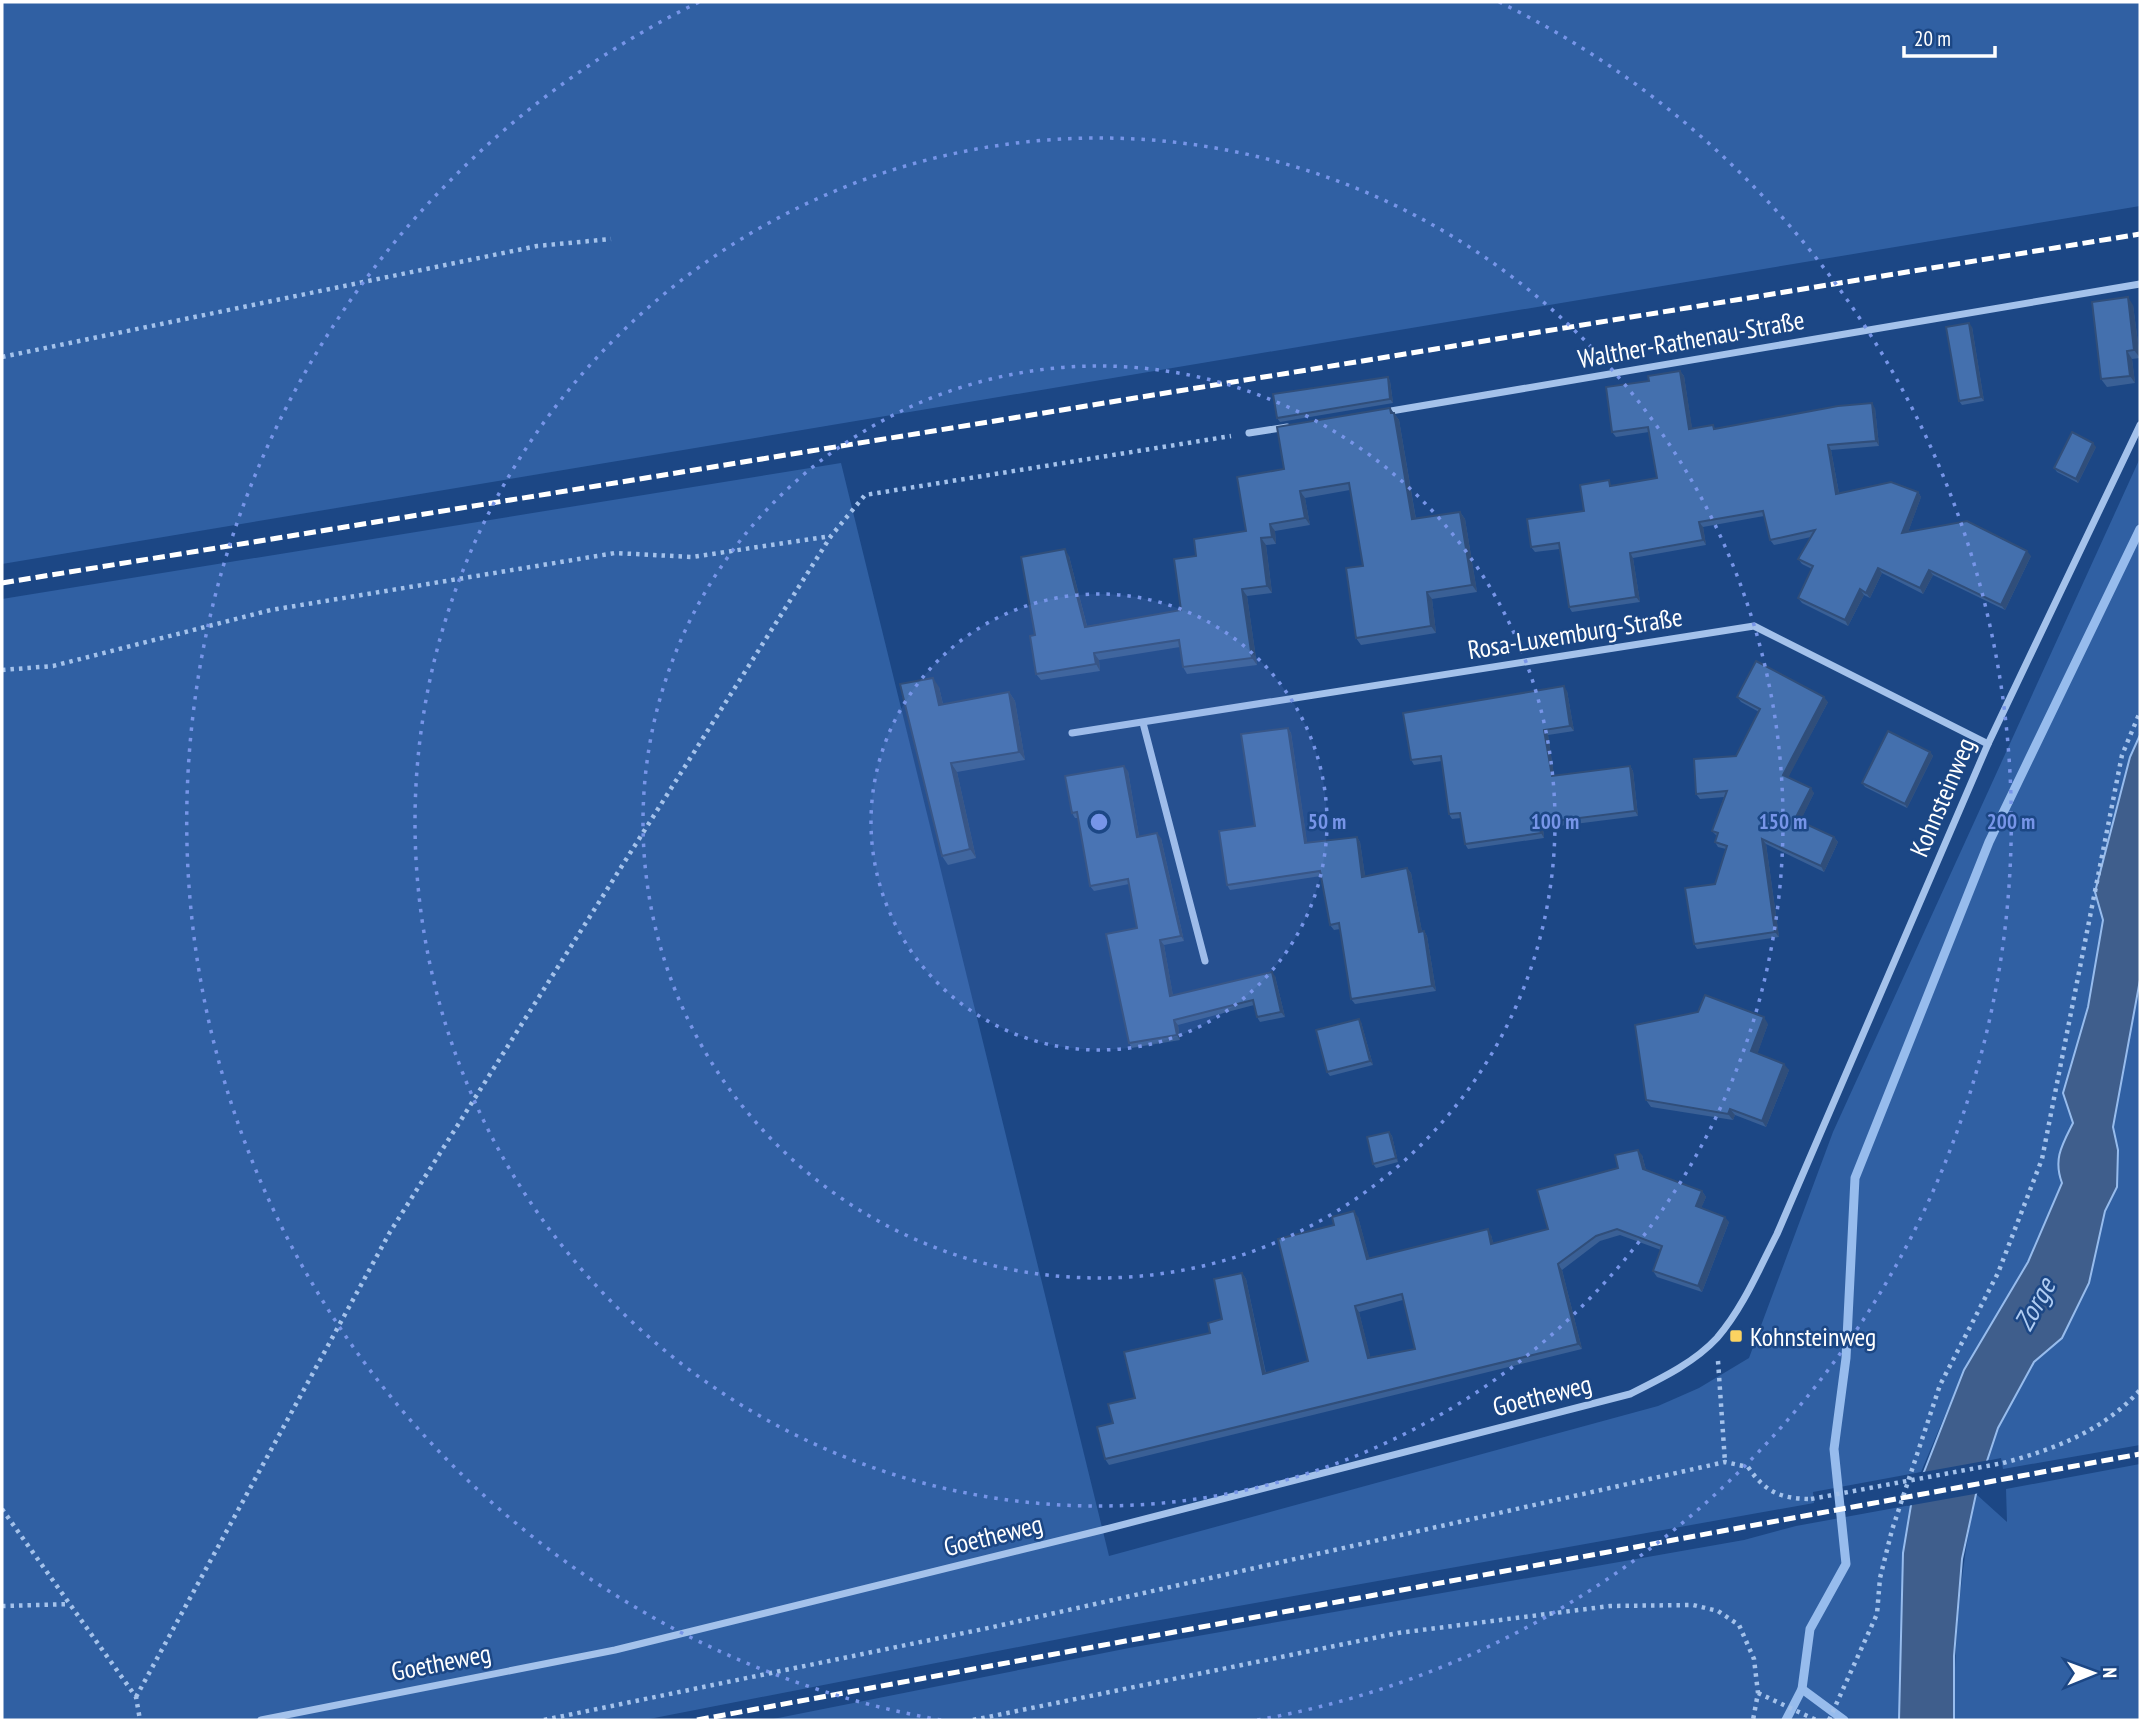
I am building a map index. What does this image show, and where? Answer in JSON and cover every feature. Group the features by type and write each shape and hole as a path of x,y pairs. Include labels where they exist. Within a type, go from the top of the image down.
{"street":[{"name":"Walther-Rathenau-Straße","path":"1370,414 2140,284"},
{"path":"1249,433 1303,425"},
{"name":"Kohnsteinweg","path":"1716,1339 1747,1295 1777,1234 1988,744 2140,425"},
{"name":"Rosa-Luxemburg-Straße","path":"1072,733 1754,626 1988,744"},
{"path":"1143,723 1205,961"},
{"name":"Goetheweg","path":"261,1720 615,1650 1102,1530 1630,1394 1672,1372 1716,1339"}],"path":[{"path":"2,356 537,246 611,239"},
{"path":"136,1697 390,1232 831,536 865,495 1249,433"},
{"path":"2,670 53,666 271,610 615,553 692,557 831,536"},
{"path":"1829,1720 1877,1614 1880,1578 1892,1530 1940,1385 1998,1273 2042,1159 2122,755 2140,712"},
{"path":"1716,1339 1725,1462"},
{"path":"544,1720 1006,1624 1725,1462 1748,1467 1756,1479 1778,1497 1811,1499 2003,1463 2053,1449 2089,1432 2140,1390"},
{"path":"2,1509 136,1697 140,1720"},
{"path":"2,1605 70,1604"},
{"path":"973,1720 1398,1633 1610,1606 1693,1605 1718,1611 1739,1625 1754,1659 1758,1693 1754,1720"},
{"path":"1758,1693 1816,1720"}],"shaded area":[{"path":"2,2 2140,2 2140,206 2,564"},
{"path":"2140,458 2140,735 2130,757 2095,891 2103,920 2088,1007 2063,1093 2073,1123 2062,1145 2059,1159 2062,1182 2028,1262 1964,1370 1921,1472 1813,1492 1814,1503 1121,1627 644,1720 2,1720 2,599 841,463 1109,1556 1658,1406 1699,1388 1749,1358 1833,1132"},
{"path":"2140,980 2140,1445 2003,1469 2001,1458 1986,1461 1998,1428 2034,1362 2062,1338 2089,1283 2105,1211 2117,1187 2118,1150 2113,1127"},
{"path":"2140,1464 2140,1720 1954,1720 1959,1606 1976,1494 2007,1522 2006,1489"},
{"path":"1911,1505 1903,1553 1899,1720 768,1720 1129,1648 1744,1540 1796,1526"}],"water":[{"name":"Zorge","path":"2140,735 2140,980 2113,1127 2118,1150 2117,1187 2105,1211 2089,1283 2062,1338 2034,1362 1998,1428 1976,1494 1962,1559 1954,1656 1954,1720 1899,1720 1903,1553 1911,1505 1964,1370 2028,1262 2062,1183 2059,1159 2062,1145 2073,1123 2063,1093 2088,1007 2103,920 2095,892 2130,757"}],"pier":[{"path":"1990,1460 1980,1493 1907,1506 1918,1473"}],"building":[{"path":"2128,297 2134,350 2127,351 2130,376 2101,379 2092,302"},
{"path":"1969,323 1981,397 1959,401 1946,327"},
{"path":"1680,371 1689,429 1713,425 1714,429 1838,406 1872,403 1876,441 1828,445 1836,494 1891,482 1918,492 1902,533 1967,521 2027,551 2001,605 1929,570 1920,588 1878,568 1866,593 1860,589 1845,620 1798,598 1813,566 1798,559 1815,530 1770,540 1763,511 1699,522 1703,540 1630,553 1636,597 1569,607 1559,543 1531,547 1527,519 1584,511 1580,485 1609,480 1610,486 1657,478 1648,427 1612,432 1606,387 1649,381 1648,376"},
{"path":"1388,377 1390,399 1277,418 1273,394"},
{"path":"1390,408 1391,413 1394,413 1412,519 1460,512 1472,585 1427,592 1431,626 1356,638 1346,568 1363,566 1349,483 1300,491 1305,518 1270,524 1272,537 1261,538 1267,586 1242,589 1252,658 1183,667 1179,640 1094,653 1096,664 1036,674 1030,636 1035,635 1021,557 1065,549 1085,627 1181,610 1174,559 1196,556 1194,539 1246,531 1237,477 1284,469 1277,427"},
{"path":"2072,432 2093,443 2076,479 2054,468"},
{"path":"1756,661 1824,697 1783,775 1811,788 1795,819 1834,837 1821,866 1762,839 1775,932 1694,944 1685,888 1715,884 1727,846 1715,842 1718,833 1712,831 1727,791 1696,794 1694,759 1736,756 1760,709 1737,697"},
{"path":"933,678 939,705 1009,692 1019,752 951,763 970,849 942,856 900,684"},
{"path":"1564,686 1570,726 1544,730 1552,776 1630,766 1635,811 1539,823 1541,833 1465,844 1460,813 1449,814 1441,756 1411,760 1403,713"},
{"path":"1288,728 1305,843 1357,837 1362,877 1407,868 1419,932 1424,931 1432,986 1351,999 1339,923 1330,925 1320,871 1227,885 1219,831 1255,826 1241,734"},
{"path":"1888,731 1930,752 1905,804 1862,783"},
{"path":"1124,766 1137,837 1157,833 1181,936 1160,940 1170,996 1272,972 1281,1012 1257,1017 1253,1000 1174,1020 1177,1035 1129,1043 1106,934 1137,928 1128,879 1090,886 1077,812 1072,813 1065,776"},
{"path":"1705,995 1764,1017 1751,1051 1784,1064 1762,1121 1730,1109 1728,1114 1646,1100 1635,1025 1698,1012"},
{"path":"1359,1019 1370,1061 1327,1072 1316,1030"},
{"path":"1389,1132 1396,1158 1373,1164 1367,1137"},
{"path":"1638,1150 1643,1169 1702,1191 1696,1206 1725,1217 1698,1286 1653,1271 1662,1246 1617,1229 1596,1236 1558,1264 1578,1344 1105,1459 1097,1427 1113,1423 1108,1404 1135,1398 1124,1352 1210,1333 1208,1323 1222,1319 1214,1279 1242,1273 1263,1374 1308,1361 1278,1239 1334,1225 1332,1217 1354,1211 1367,1259 1488,1229 1491,1244 1548,1229 1537,1190 1618,1168 1615,1155","holes":["1402,1294 1415,1349 1368,1358 1355,1306"]}],"waterway":[{"path":"1786,1720 1802,1689 1810,1629 1846,1564 1834,1449 1846,1358 1855,1178 1989,842 2140,529"},
{"path":"1802,1689 1844,1720"}],"railway":[{"path":"2,583 2140,234"},
{"path":"697,1720 2140,1454"}],"place":[{"name":"Kohnsteinweg","path":"1736,1336"}]}
